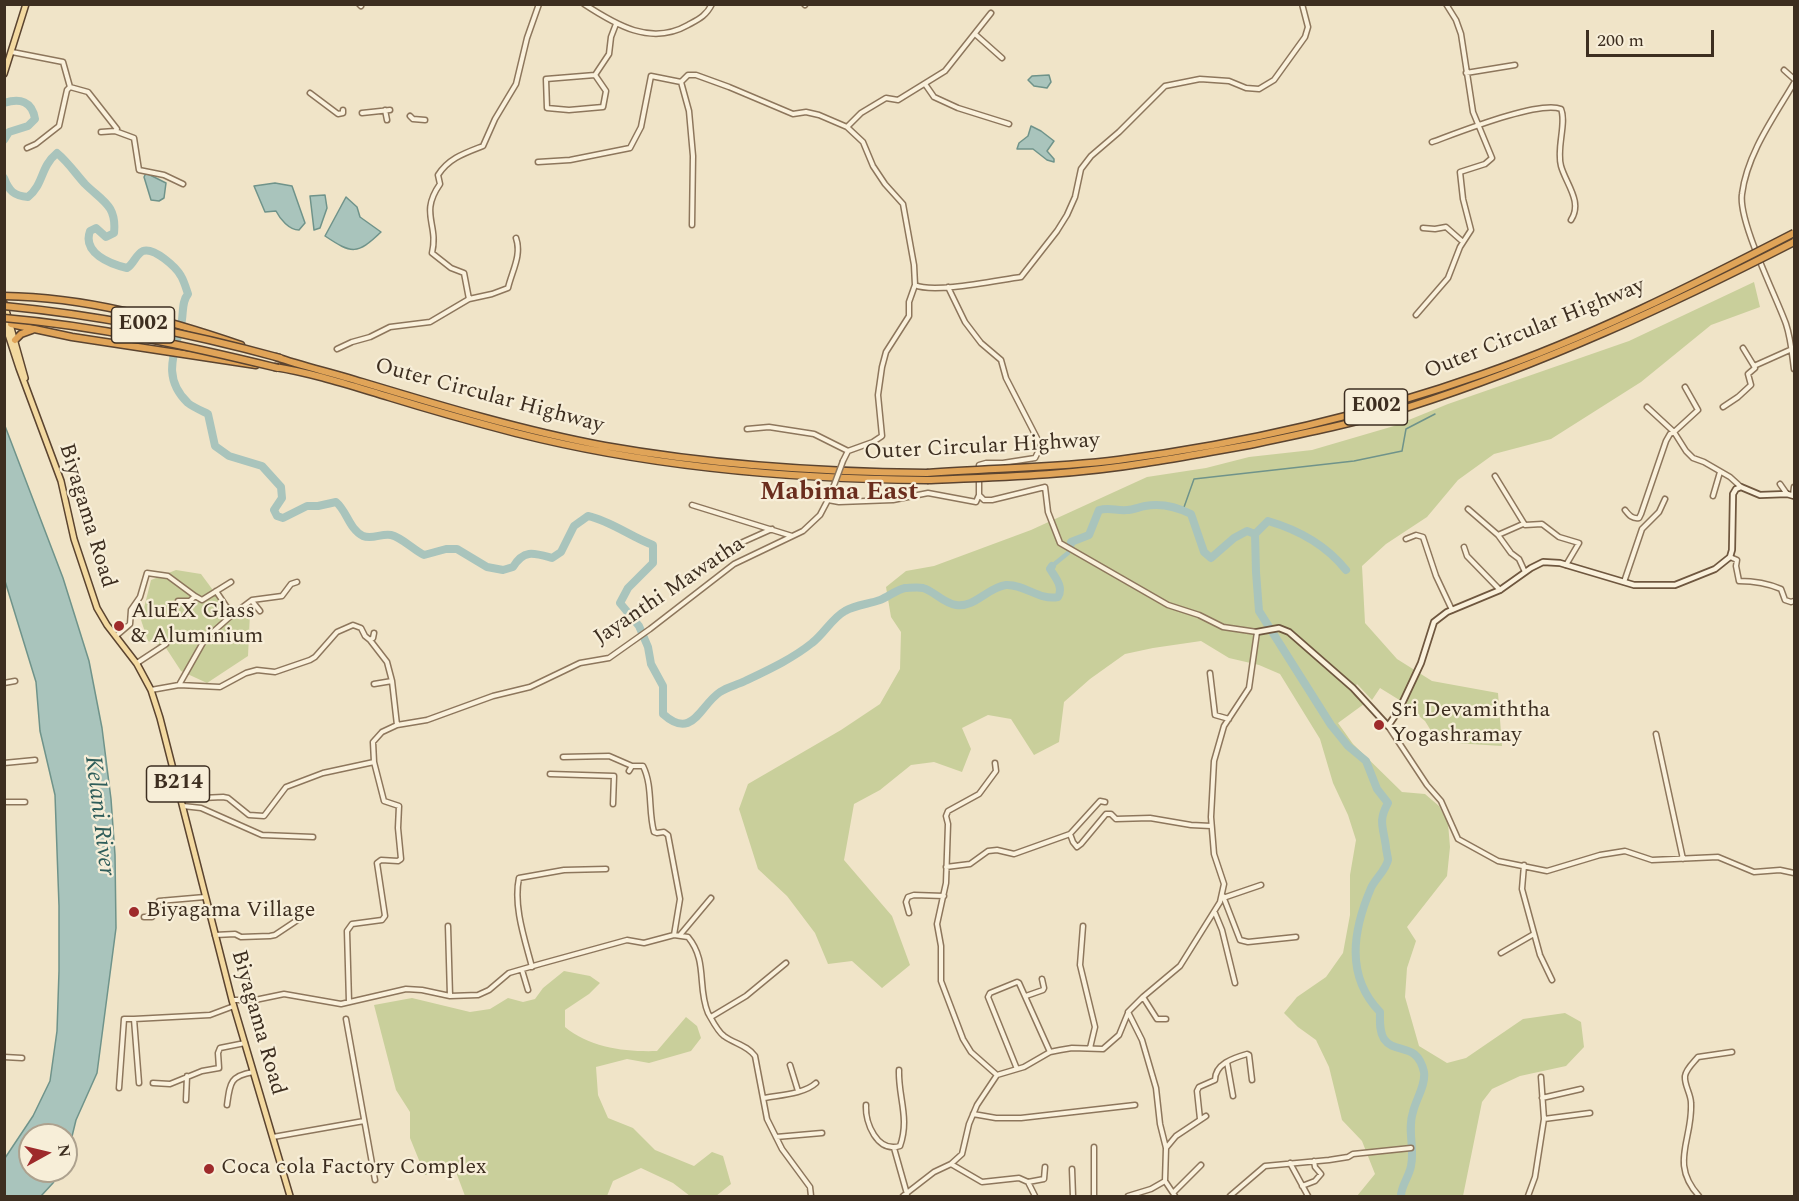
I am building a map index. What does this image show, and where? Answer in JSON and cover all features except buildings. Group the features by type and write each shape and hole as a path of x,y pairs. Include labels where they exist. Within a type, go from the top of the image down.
{"highway":[{"name":"Outer Circular Highway","path":"927,477 1117,460 1299,427 1372,409 1484,374 1599,328 1691,286 1794,233"},
{"name":"Outer Circular Highway","path":"6,322 94,328 143,337 547,434 689,461 927,477 1048,473 1146,463 1300,435 1407,408 1486,381 1600,336 1695,293 1794,242"},
{"path":"4,296 39,298 104,307 164,321 280,358"},
{"name":"Outer Circular Highway","path":"4,305 144,325 209,339 280,358 417,402"},
{"path":"6,322 32,330 72,337 278,368"},
{"path":"15,340 21,334 32,330"}],"main road":[{"path":"4,74 26,4"},
{"name":"Biyagama Road","path":"4,305 6,322 61,481 74,539 97,608 151,690 233,1003 290,1197"},
{"name":"Biyagama Road","path":"6,322 15,340 27,388"}],"street":[{"path":"469,299 464,273 451,268 432,253 435,242 429,210 431,195 440,184 438,175 442,168 456,157 483,146 495,119 516,84 527,38 539,4"},
{"path":"584,4 624,29 651,35 675,32 707,15 712,4"},
{"path":"915,285 922,288 948,287 1022,277 1067,215 1075,197 1081,169 1092,156 1165,86 1200,80 1229,81 1246,88 1259,89 1274,80 1305,37 1308,27 1302,4"},
{"path":"1416,315 1448,278 1463,242 1471,230 1463,199 1460,172 1485,164 1492,158 1473,112 1461,34 1446,4"},
{"path":"847,128 861,113 886,98 898,100 945,70 992,14"},
{"path":"595,75 610,51 611,37 616,24"},
{"path":"975,34 1002,58"},
{"path":"12,52 63,62 70,87 58,126 36,144 27,148"},
{"path":"1466,73 1515,65"},
{"path":"1784,70 1794,81 1761,141 1746,175 1741,197 1751,236 1787,327 1794,369"},
{"path":"595,75 606,91 603,107 569,110 547,108 546,79 595,75"},
{"path":"681,82 688,75 696,75 793,114 806,112 819,115 847,128 863,142 873,166 903,204 915,265 915,285 909,302 909,316 886,352 882,367 878,395 882,436 873,442 848,451 814,434 770,427 747,429"},
{"path":"538,162 570,160 630,148 641,127 651,76 681,82"},
{"path":"681,82 689,111 693,156 692,225"},
{"path":"925,84 934,97 958,108 1009,124"},
{"path":"70,87 88,92 116,127 115,131"},
{"path":"310,93 338,114 343,113 343,110"},
{"path":"1432,142 1478,125 1550,106 1561,109 1563,119 1560,137 1561,164 1576,208 1571,220"},
{"path":"362,112 387,110 387,120"},
{"path":"410,116 413,119 426,120"},
{"path":"101,132 115,131 134,138 139,170 169,177 183,184"},
{"path":"1423,228 1446,227 1463,242"},
{"path":"337,349 390,327 430,322 469,299 508,288 518,253 516,238"},
{"path":"829,498 839,502 893,500 928,493 976,502 979,495 979,465 986,462 1003,463 1035,458 1041,446 1006,378 1001,360 981,343 965,322 948,287"},
{"path":"1743,348 1754,366"},
{"path":"1723,407 1751,385 1748,374 1755,368 1754,366 1792,349"},
{"path":"1625,510 1629,516 1639,518 1666,441 1670,434 1698,410 1685,387"},
{"path":"1647,407 1674,432 1689,455 1730,477 1741,487 1760,495 1794,495 1794,487"},
{"name":"Jayanthi Mawatha","path":"374,762 373,742 382,732 397,725 427,720 494,696 530,687 580,663 609,658 734,564 803,531 820,515 848,451"},
{"path":"1713,496 1720,472"},
{"path":"1495,476 1524,524"},
{"path":"1780,484 1787,494"},
{"path":"979,495 984,500 992,500 1045,487 1048,512 1060,543 1168,605 1199,615 1223,627 1259,631 1279,628 1289,632 1353,688 1388,726 1427,785 1441,801 1458,839 1498,861 1547,871 1600,855 1625,851 1652,860 1718,857 1754,872 1780,870 1794,873"},
{"path":"1388,726 1399,710 1421,663 1434,622 1452,610 1500,590 1543,562 1566,565 1634,585 1675,585 1714,569 1730,557 1733,494 1741,487"},
{"path":"1624,583 1642,530 1659,512 1665,499"},
{"path":"692,505 793,536"},
{"path":"1468,508 1498,535 1511,553 1519,559 1525,572"},
{"path":"1498,535 1524,524 1528,526 1542,524 1559,537 1578,543 1579,545 1566,565"},
{"path":"734,546 772,529"},
{"path":"1406,539 1416,535 1423,537 1436,576 1452,610"},
{"path":"1464,547 1467,556 1500,590"},
{"path":"1730,557 1737,560 1739,581 1758,582 1781,589 1785,600 1791,602 1794,601 1794,595"},
{"path":"116,636 130,624 132,610 140,597 147,573 168,576 202,600 231,582"},
{"path":"179,685 205,639 232,615 252,600 282,596 291,584 297,582"},
{"path":"216,591 232,615"},
{"path":"178,601 190,601 195,596"},
{"path":"252,600 260,611"},
{"path":"151,690 179,685 220,687 246,673 257,670 274,672 310,660 332,636 353,625 361,628 365,636 384,657 392,681 397,725"},
{"path":"894,1148 905,1195 962,1154 973,1114 996,1075 1017,1069 1050,1053 1072,1048 1103,1049 1119,1035 1128,1012 1180,966 1223,897 1223,876 1214,854 1211,826 1214,761 1220,738 1229,719 1249,688 1259,631"},
{"path":"370,640 374,633"},
{"path":"136,664 166,644"},
{"path":"1210,673 1215,715 1229,719"},
{"path":"4,682 15,681"},
{"path":"374,684 392,681"},
{"path":"1656,734 1683,860"},
{"path":"563,757 609,756 632,766 643,766 651,800 650,814 654,832 664,832 668,835 680,899 674,935"},
{"path":"4,763 35,760"},
{"path":"182,802 224,797 249,815 264,816 286,787 323,773 374,762 384,801 397,804 400,809 398,828 401,859 398,861 381,860 377,863 385,916 382,920 352,924 347,930 349,1002"},
{"path":"995,763 996,771 979,794 954,807 948,811 946,816 948,824 946,883 937,924 941,981 963,1039 971,1052 996,1075"},
{"path":"629,771 632,766"},
{"path":"550,774 615,776 613,804"},
{"path":"946,867 970,864 988,850 1014,854 1070,834 1100,801 1105,802"},
{"path":"4,802 25,802"},
{"path":"182,802 262,835 313,837"},
{"path":"1070,834 1077,847 1106,814 1111,814 1116,819 1150,818 1211,826"},
{"path":"1524,866 1522,889 1540,955 1551,980"},
{"path":"532,967 519,915 519,878 564,870 606,869"},
{"path":"1223,897 1261,885"},
{"path":"909,913 906,902 908,897 914,895 944,896"},
{"path":"144,917 152,917 159,901 205,897"},
{"path":"1223,897 1240,940 1248,942 1296,937"},
{"path":"680,935 711,898"},
{"path":"1215,913 1222,930 1235,983"},
{"path":"215,934 235,934 241,937 275,935 302,917"},
{"path":"448,926 450,996"},
{"path":"1083,926 1080,965 1095,1027 1090,1048"},
{"path":"1501,953 1534,934"},
{"path":"119,1088 124,1019 210,1015 233,1003 284,994 341,1004 406,989 450,996 467,996 484,993 505,975 555,959 627,940 644,943 680,935 687,937 696,947 703,974 703,997 722,1035 749,1048 755,1056 767,1119 782,1149 810,1187 811,1197"},
{"path":"711,1017 746,996 786,963"},
{"path":"522,970 528,990"},
{"path":"1026,996 1043,990 1042,979"},
{"path":"1017,1069 988,997 990,993 1017,982 1026,996 1050,1053"},
{"path":"1143,997 1158,1019 1166,1019"},
{"path":"1128,1012 1142,1040 1156,1088 1160,1124 1166,1148 1165,1181 1174,1195 1201,1165"},
{"path":"346,1018 375,1180"},
{"path":"135,1019 139,1083"},
{"path":"153,1083 170,1084 187,1076 219,1068 220,1048 245,1043"},
{"path":"1699,1197 1688,1185 1683,1163 1691,1102 1685,1078 1687,1071 1698,1057 1732,1052"},
{"path":"1200,1119 1197,1092 1199,1087 1215,1080 1216,1072 1221,1064 1246,1054 1249,1055 1252,1080"},
{"path":"4,1057 22,1058"},
{"path":"1227,1062 1233,1096"},
{"path":"790,1065 798,1091"},
{"path":"866,1106 865,1116 871,1131 885,1146 894,1148 900,1146 904,1136 905,1116 899,1071"},
{"path":"227,1105 229,1087 234,1079 240,1074 253,1072"},
{"path":"186,1100 187,1076"},
{"path":"1528,1197 1533,1186 1544,1119 1541,1077"},
{"path":"764,1098 811,1088 816,1083"},
{"path":"1542,1098 1581,1089"},
{"path":"973,1114 996,1118 1021,1118 1135,1105"},
{"path":"1544,1119 1590,1113"},
{"path":"1166,1148 1176,1136 1206,1116"},
{"path":"273,1137 364,1121"},
{"path":"776,1137 822,1133"},
{"path":"1094,1147 1094,1197"},
{"path":"1230,1197 1265,1166 1341,1159 1353,1154 1412,1148"},
{"path":"1302,1186 1315,1181 1321,1174 1315,1167 1314,1161"},
{"path":"1290,1163 1308,1197"},
{"path":"951,1164 982,1182 1019,1178 1028,1182 1044,1179 1045,1167"},
{"path":"1072,1168 1073,1197"},
{"path":"1128,1197 1165,1181"},
{"path":"1028,1182 1035,1197"}],"green space":[{"path":"1754,282 1760,307 1711,325 1641,382 1551,439 1494,454 1458,480 1427,517 1386,544 1362,566 1365,623 1397,659 1432,681 1498,693 1502,746 1438,742 1425,721 1401,701 1380,688 1372,700 1357,684 1351,691 1364,704 1338,723 1353,744 1402,792 1425,794 1439,806 1448,823 1450,847 1447,876 1407,927 1416,941 1407,968 1405,997 1419,1046 1447,1063 1466,1058 1523,1019 1565,1013 1581,1022 1584,1047 1566,1066 1520,1076 1492,1089 1482,1102 1463,1196 1357,1196 1375,1174 1362,1141 1342,1120 1329,1067 1316,1040 1284,1013 1297,997 1326,977 1343,953 1350,915 1350,875 1356,840 1348,815 1333,783 1320,739 1280,674 1259,665 1229,658 1201,641 1125,654 1090,679 1064,702 1059,742 1034,755 1011,719 988,715 962,728 971,749 962,772 934,762 911,765 880,790 854,804 844,860 892,916 910,965 882,988 852,961 828,964 815,933 787,896 758,869 739,809 748,784 841,730 880,704 900,669 901,632 891,617 886,587 906,571 934,566 1031,530 1147,477 1206,468 1249,457 1312,450 1394,426 1448,404 1629,341"},
{"path":"176,570 201,574 221,601 250,613 248,656 207,683 181,671 166,648 148,641 141,620 151,580"},
{"path":"564,971 590,976 600,983 589,994 565,1010 565,1027 586,1040 633,1051 657,1051 686,1017 697,1026 701,1038 691,1051 649,1063 627,1059 596,1067 598,1095 608,1118 633,1128 655,1150 694,1166 712,1152 723,1156 731,1184 716,1196 690,1196 673,1183 641,1168 613,1181 607,1196 465,1196 456,1172 425,1175 410,1138 410,1112 396,1090 374,1005 412,998 470,1012 490,1009 508,998 523,1002 535,999 543,988"}],"water":[{"path":"1049,75 1051,82 1047,88 1034,86 1028,80 1032,76"},
{"path":"1031,126 1054,141 1047,151 1054,162 1047,160 1033,149 1017,149 1019,143 1028,136"},
{"path":"146,173 166,183 164,198 159,201 151,200 144,177"},
{"path":"275,183 292,186 305,223 299,230 288,226 276,211 265,212 254,186"},
{"path":"325,195 327,208 320,228 314,230 310,196"},
{"path":"346,197 357,207 360,217 381,232 360,248 348,249 325,236"},
{"name":"Kelani River","path":"5,426 63,578 89,661 102,728 111,799 115,855 116,928 97,1073 75,1123 28,1123 50,1081 57,1031 59,906 55,795 40,731 36,682 5,581"},
{"path":"18,1138 18,1183 53,1183 41,1196 4,1196 5,1158"}],"waterway":[{"path":"4,103 24,102 31,108 35,119 28,126 9,132 4,140"},
{"path":"4,178 13,192 28,197 37,187 48,164 57,153 111,210 114,233 106,237 96,228 90,231 90,246 99,256 113,264 127,268 143,251 153,252 170,263 178,272 188,294 184,301 182,321 173,356 175,384 188,403 208,414 215,446 229,456 262,466 281,487 282,498 274,510 277,516 283,518 307,506 336,502 354,529 363,536 391,535 424,555 446,549 457,549 487,567 503,570 513,567 525,555 535,554 552,558 561,552 574,526 588,516 653,545 653,563 628,588 620,603 639,626 648,647 651,664 663,686 663,714 673,721 682,724 689,722 720,692 796,654 816,639 840,614 849,609 880,600 905,588 923,588 956,605 975,601 993,589 1006,585 1013,585 1045,597 1058,597 1060,590 1050,569 1052,566"},
{"path":"1183,510 1194,479 1354,461 1402,451 1406,429 1435,414"},
{"path":"1070,548 1071,542 1089,535 1099,510 1129,510 1151,505 1169,506 1191,514 1204,552 1211,558 1234,538 1247,531 1255,534 1259,611 1331,725 1348,746 1366,761 1377,789 1388,803 1382,824 1388,860 1371,888 1365,904 1360,920 1356,952 1361,983 1380,1012 1382,1036 1394,1047 1411,1052 1416,1056 1424,1072 1422,1087 1411,1119 1411,1166 1401,1196"},
{"path":"1255,534 1268,521 1290,529 1321,546 1346,570"},
{"path":"1052,566 1068,553"}],"place":[{"name":"AluEX Glass & Aluminium","path":"119,626"},
{"name":"Sri Devamiththa Yogashramay","path":"1379,725"},
{"name":"Biyagama Village","path":"134,912"},
{"name":"Coca cola Factory Complex","path":"209,1169"}],"district":[{"name":"Mabima East","path":"839,494"}]}
